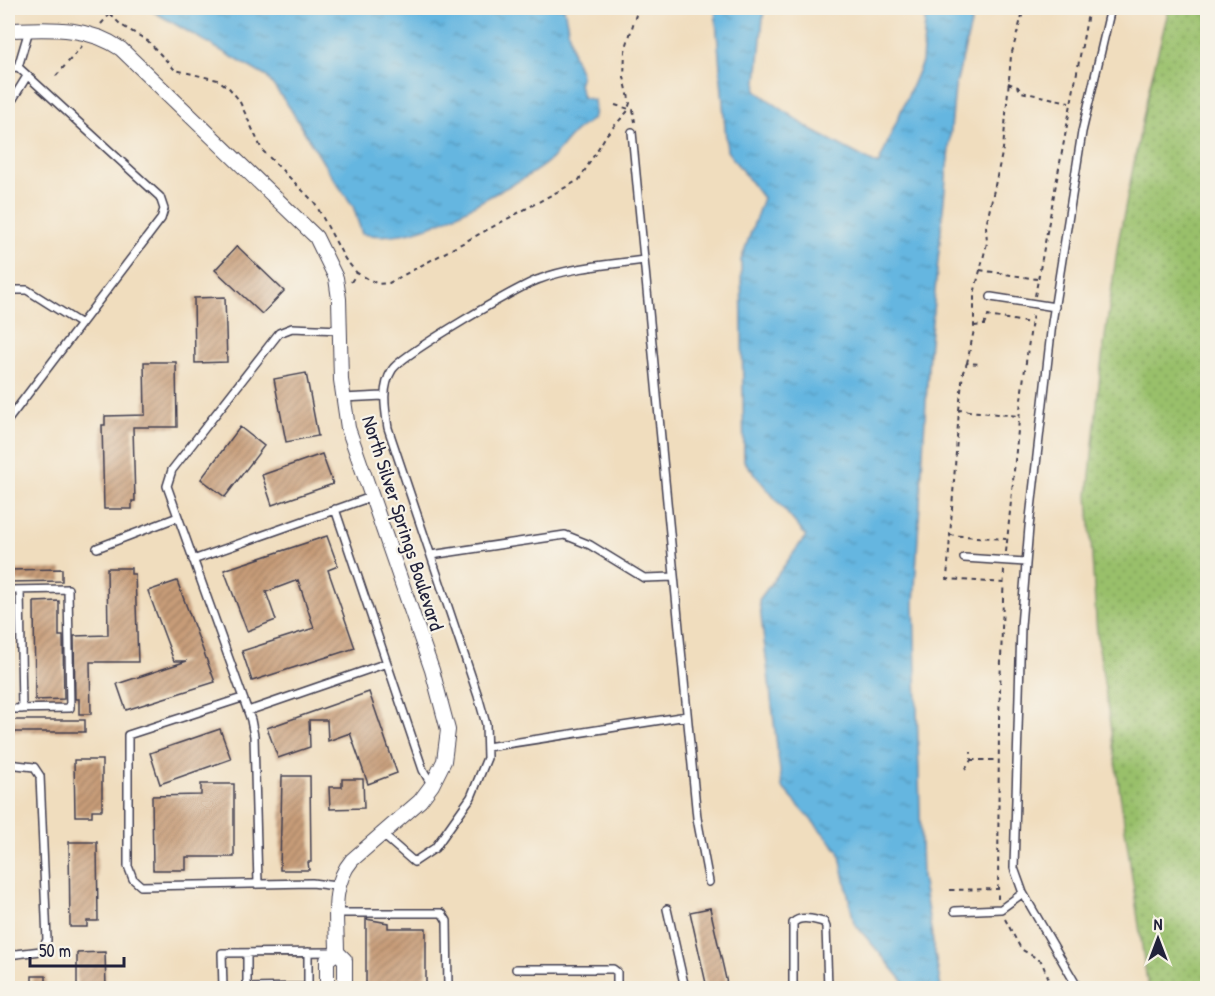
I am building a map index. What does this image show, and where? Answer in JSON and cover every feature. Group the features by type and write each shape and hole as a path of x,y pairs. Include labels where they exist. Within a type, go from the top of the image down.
{"street":[{"name":"North Silver Springs Boulevard","path":"8,30 69,29 93,34 121,49 316,237 336,278 343,398 348,428 447,717 448,746 432,785 420,801 352,860 343,871 336,886"},
{"path":"336,886 337,952 345,960 345,988"},
{"path":"327,988 327,960 337,952"}],"lane":[{"path":"1078,988 1023,893 1014,868 1021,637 1026,562 1055,307 1082,132 1111,8"},
{"path":"18,68 29,30"},
{"path":"8,68 18,68 27,75 160,197 164,209 160,219 8,420"},
{"path":"8,107 27,75"},
{"path":"634,130 644,260 697,818 709,882"},
{"path":"382,834 414,862 435,848 471,797 487,758 486,724 478,696 388,428 383,396 392,369 419,347 538,279 581,268 644,260"},
{"path":"8,290 27,290 81,324"},
{"path":"992,297 1055,307"},
{"path":"258,884 254,736 248,711 167,486 172,470 279,333 292,328 340,330"},
{"path":"343,398 383,396"},
{"path":"193,560 371,496"},
{"path":"335,509 423,770 432,785"},
{"path":"97,549 178,517"},
{"path":"431,555 565,535 590,545 644,578 674,577"},
{"path":"964,558 1026,562"},
{"path":"8,590 68,590 70,708 8,709"},
{"path":"21,590 22,709"},
{"path":"248,711 387,663"},
{"path":"243,698 128,735 128,866 133,879 141,886 312,883 336,886"},
{"path":"487,747 687,716"},
{"path":"8,764 34,767 40,776 46,940 41,951 8,955"},
{"path":"955,911 1001,909 1023,893"},
{"path":"667,909 685,988"},
{"path":"337,913 442,913 447,921 448,988"},
{"path":"793,988 793,923 798,919 824,921 828,988"},
{"path":"247,953 247,988 308,988 308,952"},
{"path":"223,988 222,953 337,952"},
{"path":"516,969 613,969 617,972 617,988"}],"path":[{"path":"110,14 121,25 148,41 175,70 218,80 229,88 239,100 262,150 315,203 345,259 357,273 378,284 389,283 579,180 603,139 628,108 628,90 624,77 625,51 638,8"},
{"path":"1004,582 947,579 963,372 974,326 974,294 987,243 988,215 1003,149 1011,56 1024,8"},
{"path":"1008,83 1018,87 1021,92 1070,102"},
{"path":"615,105 633,110 634,130"},
{"path":"980,270 1037,279"},
{"path":"347,287 357,273"},
{"path":"974,326 984,325 988,316 1031,323"},
{"path":"967,363 979,364"},
{"path":"959,410 1019,416"},
{"path":"949,535 1007,539"},
{"path":"965,770 971,760 971,752"},
{"path":"971,760 998,760"},
{"path":"950,890 997,889"}],"green space":[{"path":"1169,8 1208,8 1207,988 1148,988 1097,634 1088,495 1100,374 1118,243 1149,88"}],"water":[{"path":"147,8 564,8 573,54 581,74 579,84 582,97 594,100 595,113 592,120 573,134 545,164 525,178 465,210 416,231 380,236 362,234 353,206 329,172 290,108 267,77"},
{"path":"715,8 764,8 756,91 813,131 878,165 922,62 926,8 975,8 955,88 929,352 914,604 922,877 941,988 909,988 854,923 839,851 782,787 759,600 806,536 744,461 741,260 763,198 727,151"}],"building":[{"path":"237,246 284,291 262,314 215,270"},
{"path":"225,297 227,362 195,363 194,298"},
{"path":"144,362 176,362 177,427 133,427 135,501 132,501 132,509 104,509 102,425 105,425 105,416 145,415"},
{"path":"306,373 318,436 286,442 274,379"},
{"path":"240,427 264,446 225,497 201,479"},
{"path":"322,454 333,484 272,505 262,475"},
{"path":"327,536 338,566 328,570 355,648 252,681 242,651 314,628 298,580 266,592 276,620 247,631 224,570"},
{"path":"107,568 131,568 131,574 135,574 138,662 90,662 91,714 79,714 79,699 75,699 74,636 108,635"},
{"path":"62,569 62,581 8,582 8,570"},
{"path":"177,581 215,682 126,710 117,684 187,661 174,661 148,591"},
{"path":"59,601 59,636 63,636 64,699 35,700 34,602"},
{"path":"369,692 397,773 368,784 350,733 328,741 327,720 309,720 310,747 278,758 267,728"},
{"path":"8,720 85,720 85,732 8,732"},
{"path":"220,729 231,759 160,784 150,753"},
{"path":"74,760 102,760 102,810 92,810 92,816 75,816"},
{"path":"282,776 310,776 311,862 308,862 309,870 280,870"},
{"path":"342,779 363,779 364,808 330,809 329,787 342,787"},
{"path":"201,784 234,784 234,857 186,857 186,870 153,870 152,796 201,795"},
{"path":"69,842 97,842 98,921 87,921 87,927 70,927"},
{"path":"710,908 728,988 707,988 690,912"},
{"path":"366,919 388,923 388,928 426,928 426,988 366,988"},
{"path":"105,952 106,988 77,988 77,953"},
{"path":"32,976 46,976 46,988 32,988"}]}
